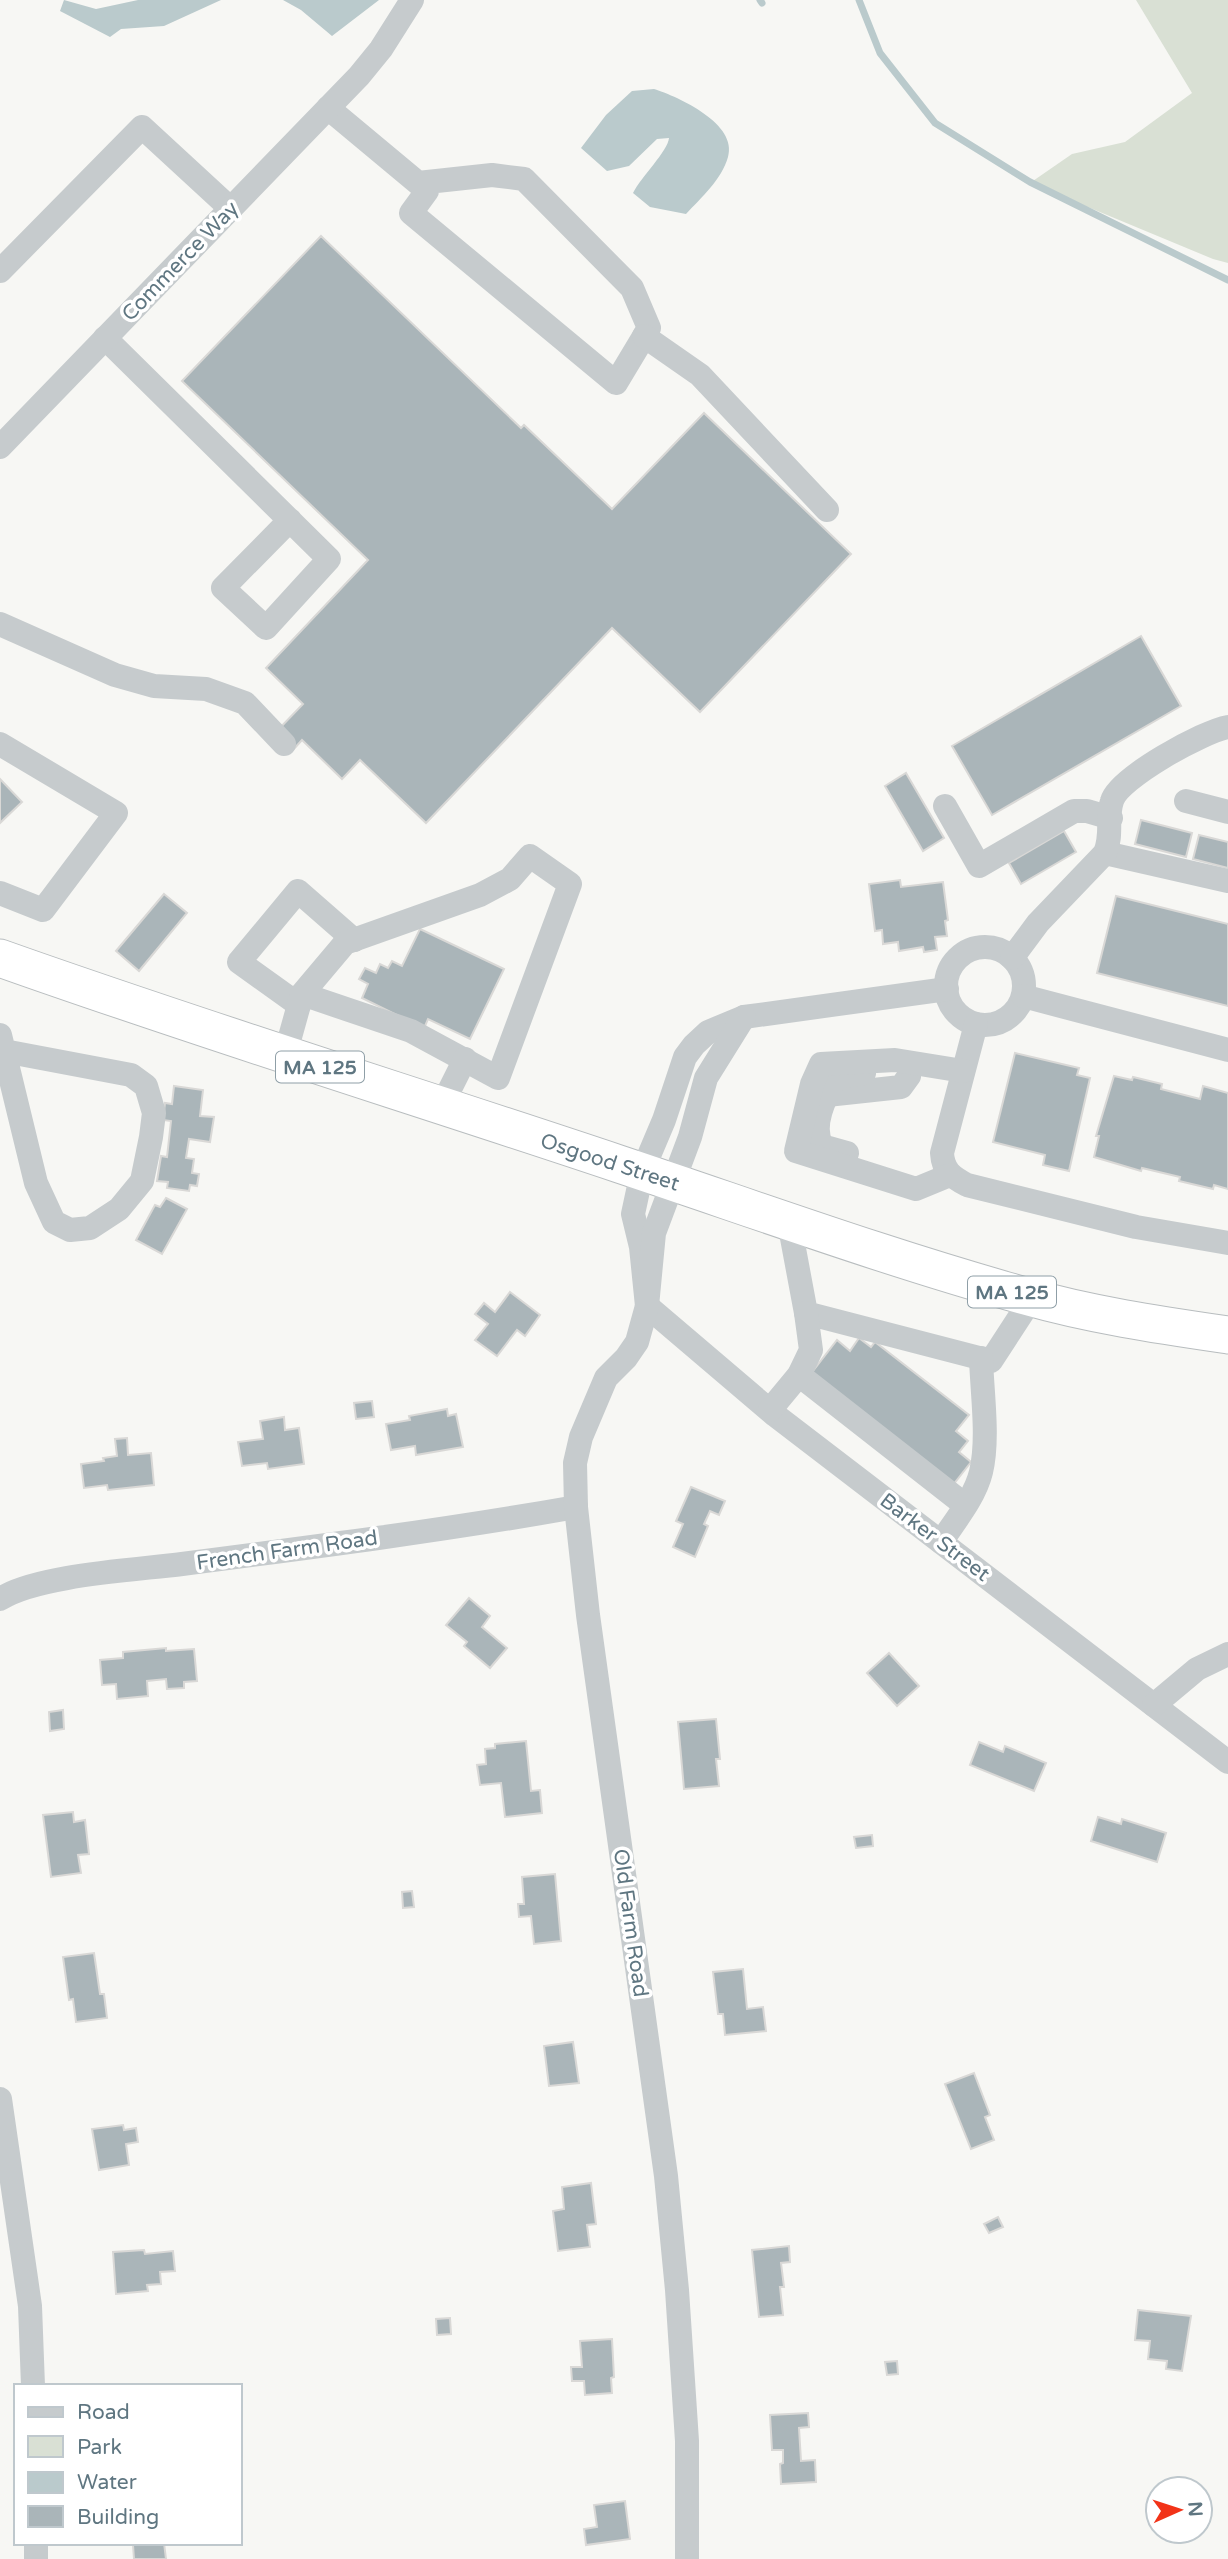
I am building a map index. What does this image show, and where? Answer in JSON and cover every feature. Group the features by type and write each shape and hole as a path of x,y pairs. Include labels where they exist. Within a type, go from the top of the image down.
{"highway":[{"name":"Osgood Street","path":"0,958 164,1016 789,1222 1032,1298 1121,1319 1228,1335"}],"street":[{"name":"Commerce Way","path":"3,438 105,338 359,76 412,0"},
{"path":"328,108 418,183 428,191 411,214 616,383 649,328 632,288 524,179 492,175 418,183"},
{"path":"0,271 142,127 231,209"},
{"path":"644,336 700,375 827,510"},
{"path":"105,338 290,520"},
{"path":"0,624 115,675 154,686 206,689 245,703 284,744"},
{"path":"1012,958 1038,923 1105,853 1110,842 1111,803 1116,792 1129,779 1188,744 1228,727"},
{"path":"0,744 116,813 43,910 0,893"},
{"path":"1186,801 1228,812"},
{"path":"945,806 979,866 1074,811 1087,811 1111,818"},
{"path":"1105,853 1228,881"},
{"path":"285,1055 301,999 345,943 354,940 480,895 510,879 530,856 570,884 498,1077 411,1031 301,999 239,962 298,891 354,940"},
{"path":"990,947 1012,958 1020,968 1024,980 1023,996 1012,1015 989,1025 976,1024 964,1019 954,1010 947,989 949,972 956,961 977,948 990,947"},
{"path":"647,1306 641,1247 633,1214 657,1177 664,1120 685,1057 694,1045 708,1032 744,1017 947,989"},
{"path":"1023,996 1228,1050"},
{"path":"976,1024 942,1153 944,1168 950,1175 967,1185 1110,1221 1228,1243"},
{"path":"2,1043 131,1075 146,1086 154,1113 142,1181 119,1209 90,1228 69,1230 54,1222 36,1183 2,1043"},
{"path":"442,1107 465,1059"},
{"path":"950,1175 916,1189 796,1151 812,1084 821,1064 895,1060 963,1071"},
{"path":"927,1184 918,1174 821,1146 816,1136 827,1095 836,1077 895,1070 909,1076 929,1074 937,1066"},
{"path":"770,1410 799,1375 811,1350 789,1222"},
{"path":"806,1313 991,1361 1032,1298"},
{"name":"Barker Street","path":"647,1306 770,1410 1228,1762"},
{"name":"Old Farm Road","path":"647,1306 637,1342 626,1358 606,1378 580,1437 575,1463 576,1507 588,1615 666,2176 685,2389 687,2559"},
{"path":"941,1542 965,1505 981,1473 984,1435 981,1358"},
{"path":"799,1375 965,1505"},
{"name":"French Farm Road","path":"0,1598 33,1585 75,1578 576,1507"},
{"path":"1154,1705 1197,1669 1228,1654"},
{"path":"0,2099 30,2306 33,2384"}],"green space":[{"path":"1136,0 1228,0 1228,263 1030,183 1072,154 1125,142 1192,93"}],"water":[{"path":"64,0 96,9 138,0 221,0 164,26 121,29 110,37 60,11"},
{"path":"283,0 379,0 332,36 301,10"},
{"path":"654,89 678,98 704,114 716,123 729,145 728,157 721,173 686,214 650,207 633,193 664,150 669,138 657,139 629,166 607,171 581,148 606,115 632,91"}],"building":[{"path":"321,236 521,428 524,425 612,509 704,413 851,554 700,712 612,628 426,823 360,760 342,779 302,740 292,751 274,734 303,704 266,668 368,560 182,381"},
{"path":"1141,636 1181,706 992,815 952,746"},
{"path":"906,773 944,838 923,851 885,786"},
{"path":"0,779 22,802 0,823"},
{"path":"1141,820 1192,833 1186,857 1135,844"},
{"path":"1064,831 1076,852 1021,884 1009,863"},
{"path":"1199,835 1228,842 1228,868 1193,859"},
{"path":"900,880 901,887 943,882 948,920 945,921 947,936 935,937 937,950 924,952 923,947 899,951 898,942 883,944 882,930 875,931 869,884"},
{"path":"164,894 187,913 139,971 116,951"},
{"path":"1116,896 1228,924 1228,1006 1097,973"},
{"path":"420,929 504,969 470,1039 428,1019 422,1033 405,1019 362,998 368,984 359,979 365,968 376,973 380,964 388,968 392,961 402,966"},
{"path":"1015,1053 1079,1068 1077,1075 1090,1078 1069,1171 1043,1165 1045,1155 993,1142"},
{"path":"1114,1076 1132,1080 1133,1077 1162,1084 1161,1089 1200,1099 1203,1086 1228,1093 1228,1189 1214,1185 1213,1189 1179,1181 1180,1177 1142,1168 1141,1171 1094,1157 1099,1136 1096,1136"},
{"path":"174,1086 203,1090 200,1116 214,1117 210,1142 189,1139 186,1158 194,1159 192,1173 199,1174 197,1186 190,1185 189,1191 167,1188 168,1182 157,1181 161,1156 167,1157 171,1121 163,1120 165,1103 172,1104"},
{"path":"166,1198 187,1209 162,1254 136,1240 155,1205 160,1207"},
{"path":"510,1292 540,1315 525,1336 517,1330 497,1356 475,1340 488,1324 475,1314 484,1303 495,1312"},
{"path":"859,1338 871,1347 875,1342 969,1415 956,1431 968,1441 959,1452 971,1462 949,1490 806,1380 837,1340 850,1351"},
{"path":"372,1401 374,1417 356,1419 354,1403"},
{"path":"447,1409 448,1416 456,1414 463,1447 416,1455 415,1446 391,1450 386,1424 410,1420 409,1416"},
{"path":"284,1417 285,1430 299,1428 304,1464 268,1469 267,1463 242,1466 238,1442 263,1439 260,1421"},
{"path":"127,1438 128,1455 151,1453 154,1485 108,1490 107,1485 84,1488 81,1464 117,1456 115,1439"},
{"path":"691,1487 725,1501 719,1515 710,1511 704,1524 708,1526 695,1557 673,1547 683,1524 676,1521"},
{"path":"469,1598 490,1616 482,1627 507,1648 490,1668 464,1646 467,1642 446,1625"},
{"path":"166,1648 166,1651 194,1649 197,1681 184,1682 184,1688 167,1689 166,1679 147,1681 148,1696 117,1699 116,1684 102,1685 100,1660 123,1658 123,1652"},
{"path":"889,1653 919,1686 897,1706 867,1673"},
{"path":"63,1710 64,1729 50,1731 49,1712"},
{"path":"716,1719 720,1759 716,1759 719,1786 684,1789 678,1722"},
{"path":"526,1741 531,1791 540,1790 542,1813 505,1817 501,1783 480,1785 477,1765 486,1764 485,1749 495,1748 495,1744"},
{"path":"979,1742 1003,1752 1005,1746 1046,1763 1034,1791 970,1765"},
{"path":"73,1812 74,1822 85,1820 89,1854 78,1855 81,1873 51,1877 43,1815"},
{"path":"1098,1817 1121,1824 1122,1819 1166,1833 1157,1862 1091,1841"},
{"path":"872,1835 873,1846 856,1848 854,1837"},
{"path":"555,1874 561,1941 534,1944 531,1916 519,1917 518,1904 524,1904 522,1877"},
{"path":"412,1891 414,1907 403,1908 402,1892"},
{"path":"94,1953 100,1994 104,1994 107,2018 76,2022 73,1999 69,2000 63,1957"},
{"path":"743,1969 747,2009 763,2007 766,2031 725,2035 723,2014 718,2014 713,1972"},
{"path":"573,2042 579,2083 549,2086 544,2046"},
{"path":"974,2073 990,2115 985,2117 994,2140 971,2149 945,2084"},
{"path":"123,2125 124,2130 136,2128 138,2142 126,2144 129,2165 99,2170 92,2129"},
{"path":"591,2183 596,2224 587,2225 590,2247 558,2251 553,2211 564,2209 562,2187"},
{"path":"998,2217 1003,2227 989,2233 984,2224"},
{"path":"789,2246 790,2262 781,2263 783,2315 759,2317 752,2250"},
{"path":"144,2250 145,2254 173,2251 175,2271 160,2272 161,2284 147,2285 148,2291 116,2294 113,2252"},
{"path":"1138,2310 1191,2316 1182,2371 1166,2369 1167,2361 1148,2359 1150,2341 1135,2340"},
{"path":"450,2318 451,2334 437,2335 436,2319"},
{"path":"612,2339 612,2393 585,2395 584,2381 572,2381 571,2367 582,2367 580,2341"},
{"path":"897,2361 898,2374 887,2375 885,2362"},
{"path":"808,2413 809,2427 799,2428 801,2461 815,2460 816,2482 781,2484 780,2464 783,2463 783,2450 772,2450 770,2415"},
{"path":"625,2501 630,2539 586,2545 584,2529 597,2527 594,2505"},
{"path":"133,2545 164,2545 166,2559 134,2559"}],"waterway":[{"path":"859,0 880,53 935,123 1030,182 1228,280"}]}
